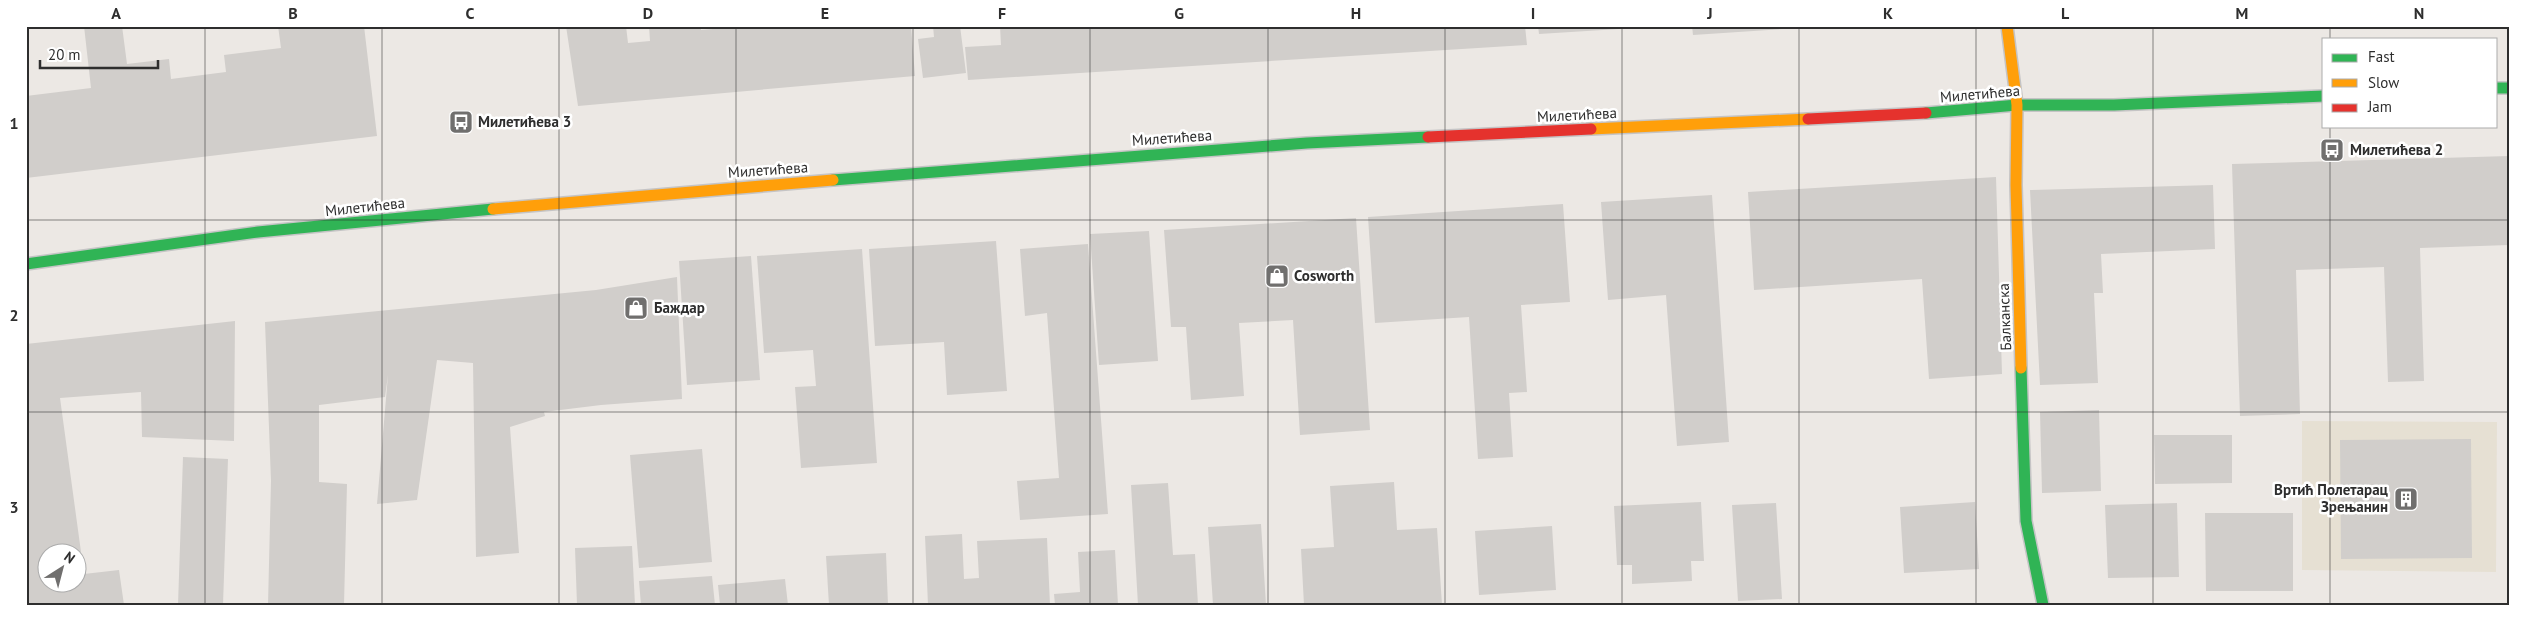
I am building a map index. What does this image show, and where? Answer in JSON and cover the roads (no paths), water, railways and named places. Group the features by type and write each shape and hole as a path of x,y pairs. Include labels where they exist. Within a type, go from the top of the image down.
{"main road":[{"name":"Балканска","path":"2007,26 2017,105 2016,185 2026,521 2043,605"},
{"name":"Милетићева","path":"26,264 258,232 612,197 1307,143 1951,112 2017,105 2114,105 2322,96"}],"place":[{"name":"Милетићева 3","path":"461,122"},
{"name":"Милетићева 2","path":"2332,150"},
{"name":"Cosworth","path":"1277,276"},
{"name":"Баждар","path":"636,308"},
{"name":"Вртић Полетарац Зрењанин","path":"2406,499"}]}
